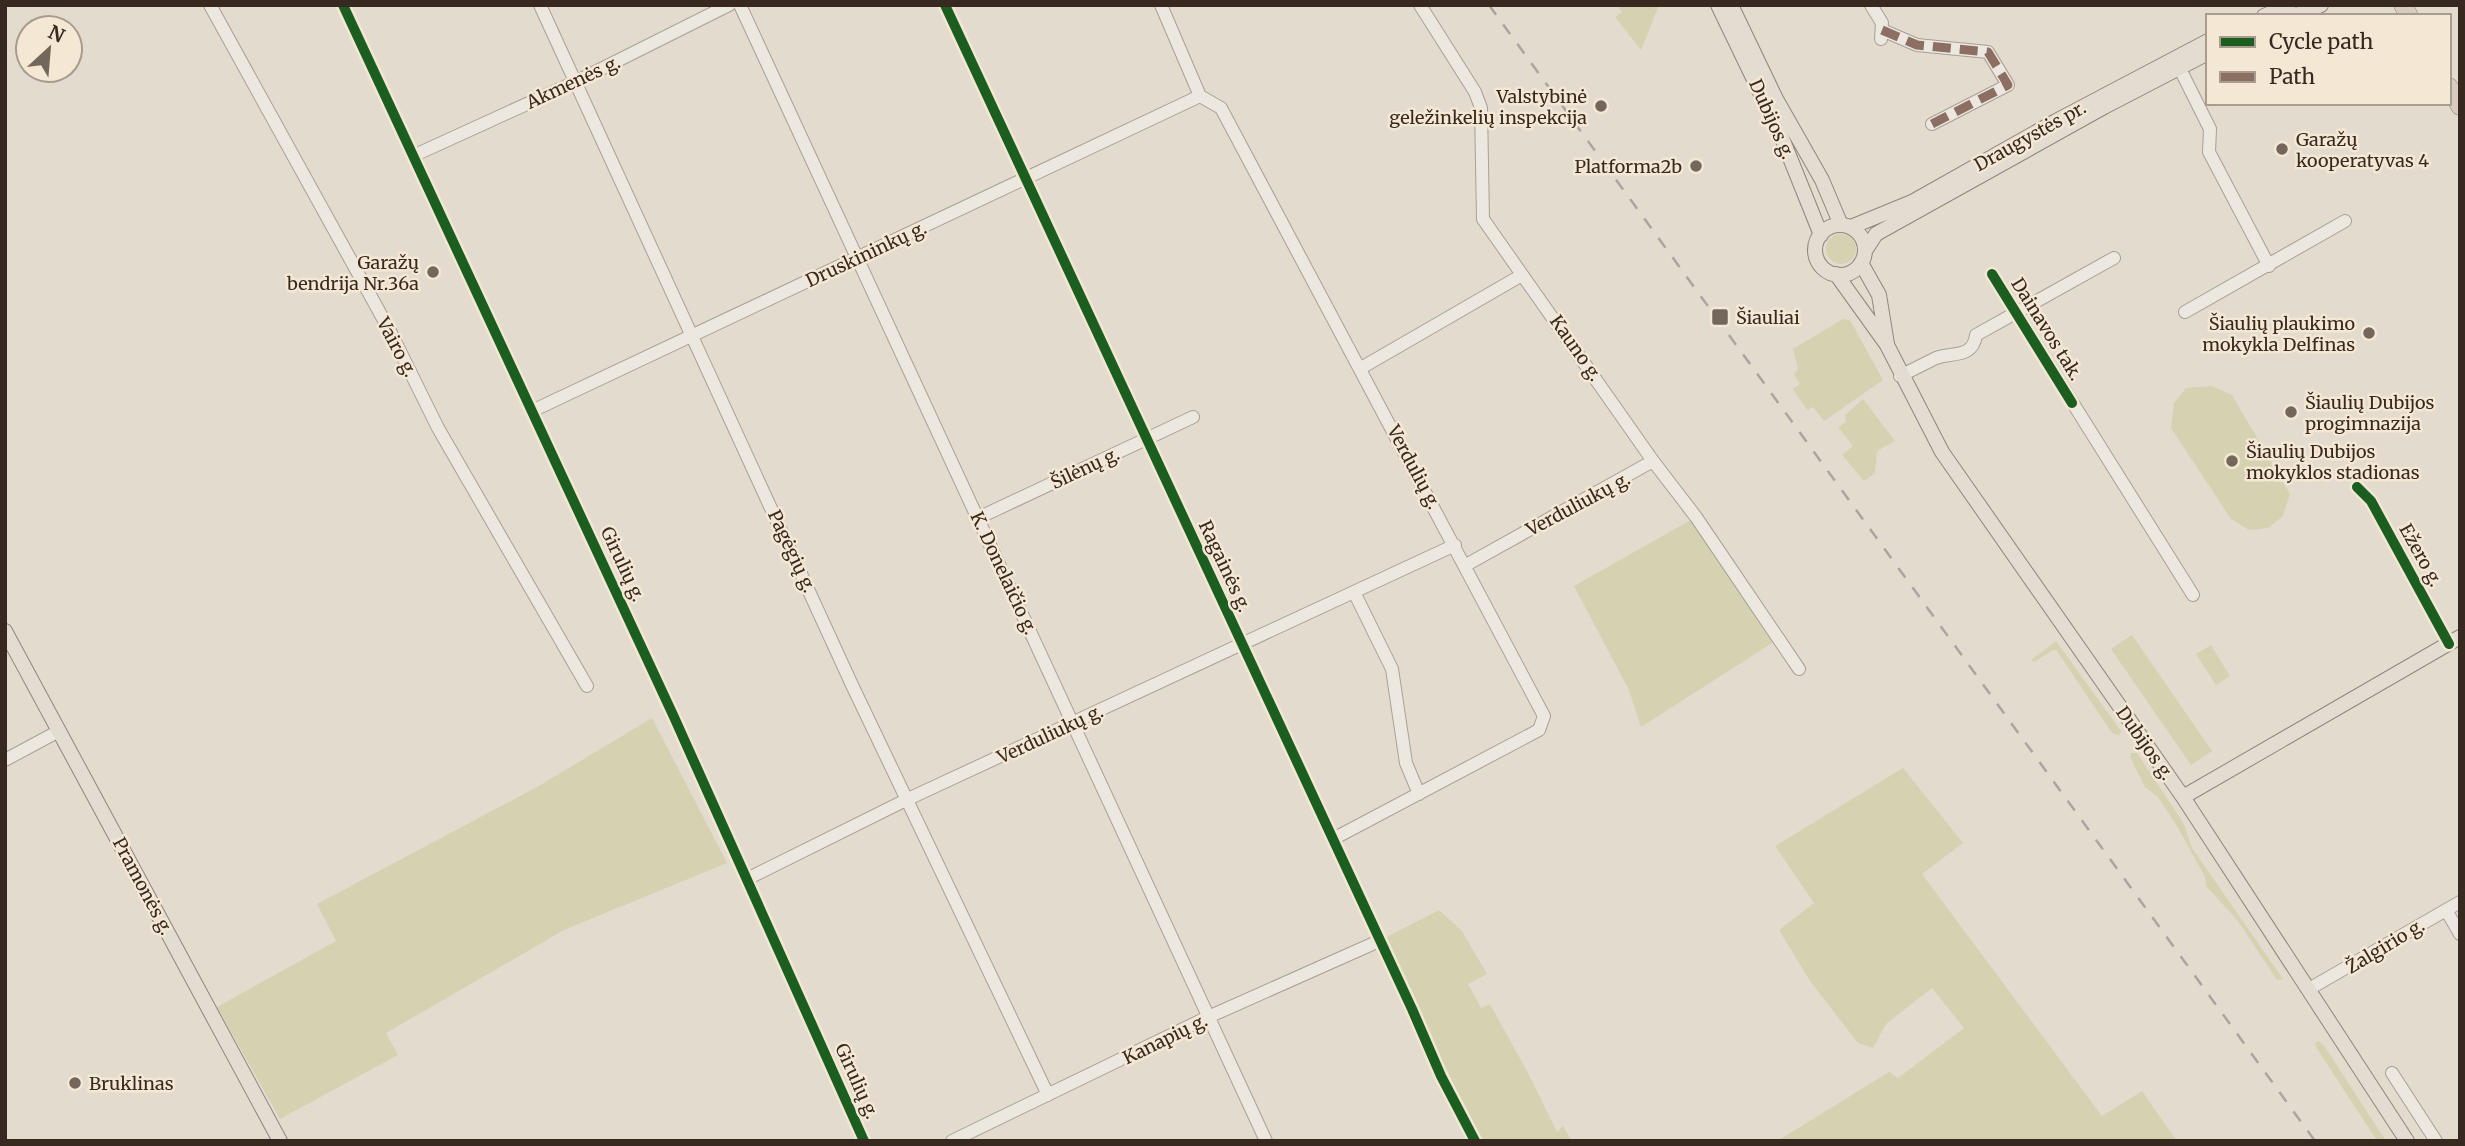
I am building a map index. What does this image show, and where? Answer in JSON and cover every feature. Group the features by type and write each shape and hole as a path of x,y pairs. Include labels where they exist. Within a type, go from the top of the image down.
{"highway":[{"path":"2451,90 2460,106"}],"main road":[{"name":"Dubijos g.","path":"1718,5 1782,138 1821,234"},
{"name":"Dubijos g.","path":"1731,5 1776,99 1846,226"},
{"path":"2268,14 2288,5"},
{"path":"2299,14 2321,5"},
{"name":"Draugystės pr.","path":"1863,257 1876,234 2206,42"},
{"name":"Draugystės pr.","path":"1846,226 1912,202 2176,62 2206,54"},
{"path":"1846,226 1862,237 1863,257 1853,271 1836,274 1826,270 1816,256 1816,245 1821,234 1830,227 1846,226"},
{"name":"Dubijos g.","path":"1863,257 1879,295 1887,345"},
{"name":"Dubijos g.","path":"1836,274 1887,345 1900,376 1955,472 2183,797 2407,1141"},
{"name":"Pramonės g.","path":"5,631 280,1141"},
{"name":"Ežero g.","path":"2183,797 2454,640"}],"street":[{"name":"Vairo g.","path":"210,5 391,333 438,428 587,686"},
{"name":"Girulių g.","path":"343,5 415,155 747,879 864,1141"},
{"name":"Pagėgių g.","path":"540,5 1048,1095"},
{"name":"Akmenės g.","path":"415,155 575,82 729,5"},
{"name":"K. Donelaičio g.","path":"740,5 859,257 1206,1018 1266,1141"},
{"name":"Ragainės g.","path":"946,5 1441,1076 1475,1141"},
{"name":"Verdulių g.","path":"1161,5 1200,96 1221,108 1544,716 1539,730 1333,839"},
{"name":"Kauno g.","path":"1420,5 1475,92 1482,125 1480,191 1483,219 1563,329 1653,461 1696,517 1799,669"},
{"path":"1871,5 1882,23 1882,35 1917,45 1988,52 2008,85 1932,124"},
{"path":"2176,62 2210,129 2209,152 2269,266"},
{"name":"Druskininkų g.","path":"532,411 1027,180 1200,96"},
{"path":"2185,312 2345,221"},
{"path":"1900,376 1939,357 1959,356 1971,347 1976,335 2115,258"},
{"name":"Dainavos tak.","path":"1992,274 2193,595"},
{"path":"1361,368 1522,275"},
{"name":"Šilėnų g.","path":"978,518 1193,417"},
{"name":"Verduliukų g.","path":"1466,565 1653,461"},
{"name":"Ežero g.","path":"2357,487 2371,501 2454,640"},
{"name":"Verduliukų g.","path":"747,879 908,799 1455,545"},
{"path":"1354,592 1392,669 1406,763 1419,794"},
{"path":"5,760 59,731"},
{"name":"Žalgirio g.","path":"2309,989 2460,902"},
{"path":"2445,910 2460,934"},
{"name":"Kanapių g.","path":"953,1141 1206,1018 1379,940"},
{"path":"2392,1073 2436,1141"}],"shaded area":[{"path":"1617,5 1659,5 1641,50 1615,17 1622,12"},
{"path":"1841,234 1852,238 1856,249 1852,260 1841,264 1830,260 1826,249 1830,238"},
{"path":"1843,319 1850,320 1883,380 1824,421 1813,407 1807,410 1793,389 1800,384 1794,374 1798,369 1793,349"},
{"name":"Šiaulių Dubijos mokyklos stadionas","path":"2212,386 2232,395 2290,494 2283,516 2268,528 2249,530 2231,519 2171,428 2174,403 2186,388"},
{"path":"1863,399 1895,441 1877,451 1875,473 1864,481 1842,455 1853,446 1838,427 1846,422 1845,415"},
{"path":"1696,517 1780,638 1641,727 1629,690 1574,586"},
{"path":"2132,635 2212,751 2191,765 2111,649"},
{"path":"2056,641 2121,731 2119,736 2112,733 2057,651 2053,650 2034,662 2031,660"},
{"path":"2211,645 2230,676 2216,685 2196,654"},
{"path":"652,718 727,863 564,930 386,1033 398,1055 280,1119 217,1007 336,941 317,904 537,787"},
{"path":"2131,753 2137,753 2184,824 2192,848 2283,979 2277,980 2238,921 2206,886 2205,877 2177,826 2158,797 2145,787 2130,757"},
{"path":"1903,768 1963,843 1922,874 2102,1116 2142,1091 2177,1141 1777,1141 1889,1072 1898,1078 1964,1028 1932,988 1886,1024 1873,1048 1858,1043 1810,981 1779,930 1814,903 1775,846"},
{"path":"1439,910 1462,931 1487,974 1468,984 1481,1008 1490,1004 1557,1132 1563,1126 1572,1141 1475,1141 1379,941"},
{"path":"2319,1041 2386,1141 2377,1141 2316,1047 2315,1043"}],"railway":[{"path":"1489,5 2315,1141"}],"marked path":[{"path":"1882,30 1917,45 1988,52 2008,85 1932,124"}],"cycle path":[{"path":"343,5 674,717 864,1141"},
{"path":"945,5 1441,1076 1475,1141"},
{"path":"1992,274 2072,403"},
{"path":"2357,487 2371,501 2449,644"}],"place":[{"name":"Valstybinė geležinkelių inspekcija","path":"1601,106"},
{"name":"Garažų kooperatyvas 4","path":"2282,149"},
{"name":"Platforma2b","path":"1696,166"},
{"name":"Garažų bendrija Nr.36a","path":"433,272"},
{"name":"Šiauliai","path":"1720,317"},
{"name":"Šiaulių plaukimo mokykla Delfinas","path":"2369,333"},
{"name":"Šiaulių Dubijos progimnazija","path":"2291,412"},
{"name":"Šiaulių Dubijos mokyklos stadionas","path":"2232,461"},
{"name":"Bruklinas","path":"75,1083"}]}
